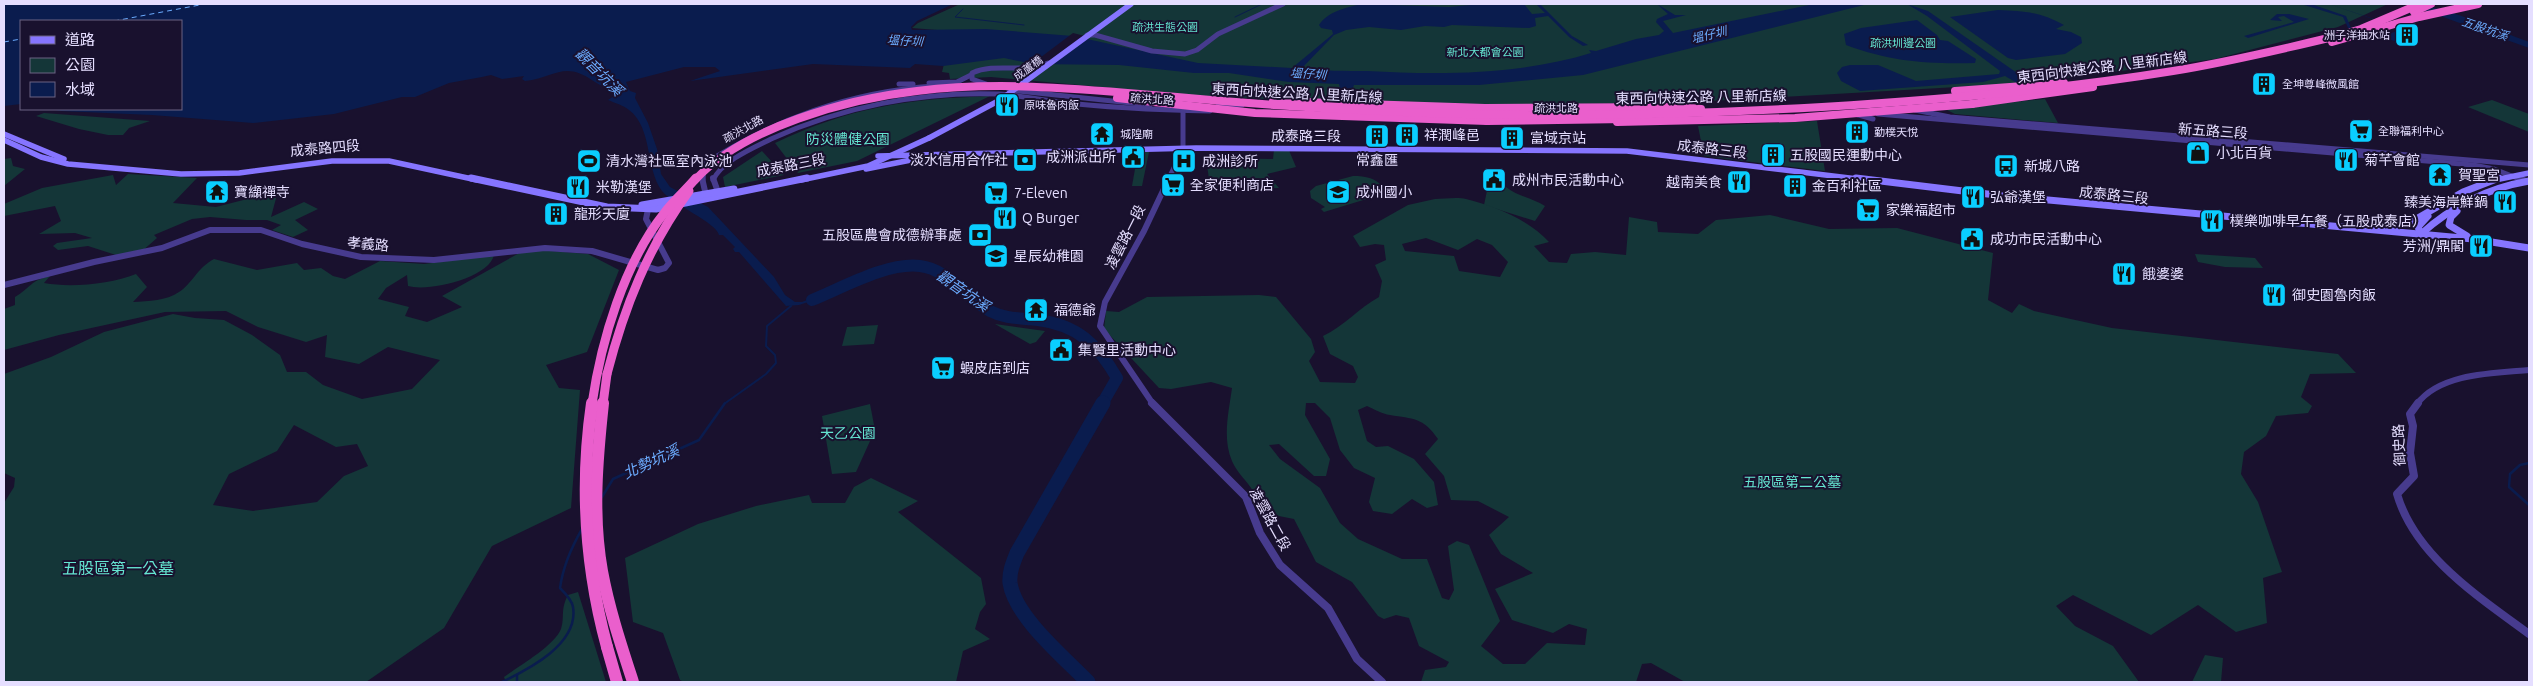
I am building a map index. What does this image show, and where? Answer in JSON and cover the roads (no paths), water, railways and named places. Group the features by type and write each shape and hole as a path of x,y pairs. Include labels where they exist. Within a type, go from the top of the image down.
{"highway":[{"path":"2337,36 2404,4"},
{"name":"東西向快速公路 八里新店線","path":"617,682 595,602 587,546 586,469 595,381 603,346 616,305 648,236 659,218 681,190 710,164 749,139 809,114 866,97 923,88 993,85 1140,94 1342,110 1477,114 1700,112 1924,100 2107,80 2204,66 2337,36 2361,29 2420,4"},
{"name":"東西向快速公路 八里新店線","path":"633,682 620,642 599,554 597,514 601,415 607,374 615,342 649,256 670,217 691,188 737,154 773,133 807,119 865,102 932,91 983,89 1344,113 1445,116 1698,115 1892,106 2093,87 2154,79 2261,59 2360,34 2431,4"},
{"path":"2360,34 2419,17 2478,4"},
{"path":"1481,111 1792,105 2107,80"},
{"path":"1446,118 1470,123 1617,122 1711,121 1852,115 1972,104 2093,87"},
{"path":"1140,94 1367,105 1528,108 1678,107 1700,109"},
{"path":"1106,96 1266,114 1353,118 1487,121 1690,117"}],"main road":[{"name":"成蘆橋","path":"927,137 994,100 1124,4"},
{"name":"成蘆橋","path":"927,137 1000,100 1131,4"},
{"name":"成泰路四段","path":"4,134 48,154 78,162 212,171 334,158 380,157 408,160 611,203 648,207"},
{"path":"926,156 927,137"},
{"path":"878,156 927,137"},
{"path":"887,157 927,137"},
{"name":"成泰路四段","path":"4,140 41,157 68,164 181,174 239,173 332,161 389,161 607,207 648,207"},
{"name":"成泰路三段","path":"705,197 718,192 828,171 878,156 1183,148 1627,151 2004,196 2225,218 2474,239 2529,248"},
{"path":"804,180 941,155"},
{"name":"成泰路三段","path":"705,197 804,180 868,166 887,157"},
{"path":"2379,230 2408,224 2473,188 2510,175 2529,173"},
{"path":"2433,209 2432,213 2418,227 2421,234 2431,224 2462,205 2512,184 2528,181"},
{"path":"648,207 705,197"},
{"path":"2462,205 2451,217 2450,225 2459,233 2474,239"}],"street":[{"path":"898,84 961,81 981,69 1030,69 1046,65 1084,36 1095,35 1152,51 1185,54 1197,50 1213,36 1283,4"},
{"path":"971,75 975,80 1004,89"},
{"name":"疏洪北路","path":"705,197 702,182 704,164 752,134 815,109 873,93 920,87 976,85 1056,97 1183,110 1270,104 1395,110 1481,111 1700,109 1870,103 1902,107"},
{"name":"疏洪北路","path":"718,192 713,179 717,173 762,144 808,124 886,102 940,96 992,94 1183,110 1257,110 1446,118 1690,117 1850,113 1896,117"},
{"path":"1937,103 1935,107 1938,110 1956,117"},
{"name":"新五路三段","path":"1902,107 1956,117 2529,165"},
{"name":"凌雲路一段","path":"1131,370 1100,326 1101,312 1144,232 1183,148 1183,110"},
{"path":"1850,113 1873,119"},
{"name":"新五路三段","path":"1896,117 2484,166 2528,181"},
{"name":"孝義路","path":"4,285 94,262 162,248 210,230 261,230 302,244 361,258 434,260 519,249 545,248 592,251 658,270 666,268 669,264 646,219 648,207"},
{"name":"凌雲路二段","path":"1131,370 1156,409 1246,497 1260,534 1280,565 1328,608 1357,659 1382,682"},
{"name":"御史路","path":"2529,370 2476,376 2450,382 2434,389 2414,405 2410,414 2413,426 2410,453 2414,476 2397,494 2398,501 2412,529 2447,569 2464,585 2529,634"}],"water":[{"name":"塭仔圳","path":"4,4 953,4 917,21 911,27 912,30 986,29 1073,36 1198,63 1292,68 1333,34 1332,30 1321,28 1319,25 1327,16 1355,5 1449,7 1481,4 1524,4 1532,14 1545,13 1536,4 1540,4 1572,36 1588,45 1583,46 1569,37 1548,16 1535,18 1536,26 1529,28 1452,25 1444,27 1425,26 1401,30 1369,27 1346,30 1334,35 1302,68 1334,71 1451,73 1536,66 1591,53 1589,50 1596,51 1636,39 1659,35 1664,31 1656,22 1657,19 1668,14 1657,4 1675,15 1686,15 1663,21 1673,33 1814,4 1868,4 1583,75 1479,85 1354,85 1349,99 1342,99 1339,84 1289,82 1229,73 1194,73 1119,65 1033,64 1004,58 943,66 915,64 910,68 813,64 690,81 720,71 715,67 684,67 626,82 630,91 636,93 635,98 648,123 657,149 661,174 670,187 708,207 774,277 785,295 795,302 802,302 825,293 829,295 799,305 786,306 739,252 735,252 733,249 735,247 723,235 719,235 711,225 675,202 662,191 653,171 646,137 637,118 627,108 608,100 614,96 608,90 584,75 575,72 560,72 525,81 522,79 524,76 502,79 491,75 449,83 415,97 402,97 334,114 253,123 152,115 61,111 56,110 182,110 182,20 20,20 20,104 4,106"},
{"path":"1907,4 1928,11 2020,75 2027,82 2017,83 2005,76 1983,82 1860,91 1841,81 1837,73 1842,67 1850,65 1878,65 1916,81 1999,74 2000,71 1927,16"},
{"path":"2301,4 2311,4 2346,16 2351,28 2364,33 2383,35 2402,29 2329,4 2419,34 2395,41 2349,30 2343,17"},
{"name":"五股坑溪","path":"2407,4 2436,8 2468,18 2529,42 2529,48"},
{"path":"1998,10 2024,12 2048,17 2064,25 2056,29 2071,32 2081,37 2082,43 2065,54 2016,60 2008,58 1950,17"},
{"path":"2277,14 2289,14 2309,19 2248,38 2244,36 2294,22 2284,16 2278,17 2282,21 2270,20"},
{"path":"1917,20 1937,35 1940,40 1948,41 1976,59 1975,63 1910,61 1863,51 1846,45 1844,34 1861,28"}],"waterway":[{"path":"1235,17 1262,4"},
{"path":"963,9 955,17 1024,25"},
{"name":"觀音坑溪","path":"812,300 865,277 893,268 907,266 930,268 948,278 981,305 996,314 1052,323 1065,327 1085,338 1094,346 1117,378 1102,404"},
{"name":"北勢坑溪","path":"725,404 766,374 776,363 775,355 766,346 767,326 791,306"},
{"name":"觀音坑溪","path":"1088,682 1031,623 1014,596 1010,579 1017,553 1103,403"},
{"name":"北勢坑溪","path":"602,497 613,479 699,440 725,404"},
{"path":"2529,463 2520,465 2510,474 2509,487 2529,505"},
{"name":"北勢坑溪","path":"502,682 550,654 568,633 573,620 573,607 570,599 560,588 568,557 582,529"},
{"path":"517,675 517,682"}],"place":[{"name":"洲子洋抽水站","path":"2407,35"},
{"name":"全坤尊峰微風館","path":"2264,84"},
{"name":"原味魯肉飯","path":"1007,105"},
{"name":"全聯福利中心","path":"2361,131"},
{"name":"勤樸天悅","path":"1857,132"},
{"name":"城隍廟","path":"1102,134"},
{"name":"祥潤峰邑","path":"1407,135"},
{"name":"常鑫匯","path":"1377,136"},
{"name":"富域京站","path":"1512,138"},
{"name":"小北百貨","path":"2198,153"},
{"name":"五股國民運動中心","path":"1773,155"},
{"name":"成洲派出所","path":"1133,157"},
{"name":"淡水信用合作社","path":"1025,160"},
{"name":"菊芊會館","path":"2346,160"},
{"name":"清水灣社區室內泳池","path":"589,161"},
{"name":"成洲診所","path":"1184,161"},
{"name":"新城八路","path":"2006,166"},
{"name":"賀聖宮","path":"2440,175"},
{"name":"成州市民活動中心","path":"1494,180"},
{"name":"越南美食","path":"1739,182"},
{"name":"全家便利商店","path":"1173,185"},
{"name":"金百利社區","path":"1795,186"},
{"name":"米勒漢堡","path":"578,187"},
{"name":"寶纈禪寺","path":"217,192"},
{"name":"成州國小","path":"1338,192"},
{"name":"7-Eleven","path":"996,193"},
{"name":"弘爺漢堡","path":"1973,197"},
{"name":"臻美海岸鮮鍋","path":"2505,202"},
{"name":"家樂福超市","path":"1868,210"},
{"name":"龍形天廈","path":"556,214"},
{"name":"Q Burger","path":"1005,218"},
{"name":"樸樂咖啡早午餐（五股成泰店）","path":"2212,221"},
{"name":"五股區農會成德辦事處","path":"980,235"},
{"name":"成功市民活動中心","path":"1972,239"},
{"name":"芳洲/鼎閣","path":"2481,246"},
{"name":"星辰幼稚園","path":"996,256"},
{"name":"餓婆婆","path":"2124,274"},
{"name":"御史園魯肉飯","path":"2274,295"},
{"name":"福德爺","path":"1036,310"},
{"name":"集賢里活動中心","path":"1061,350"},
{"name":"蝦皮店到店","path":"943,368"}],"park label":[{"name":"疏洪生態公園","path":"1165,27"},
{"name":"疏洪圳邊公園","path":"1903,43"},
{"name":"新北大都會公園","path":"1485,52"},
{"name":"防災體健公園","path":"848,139"},
{"name":"天乙公園","path":"848,433"},
{"name":"五股區第二公墓","path":"1792,482"},
{"name":"五股區第一公墓","path":"118,568"}]}
